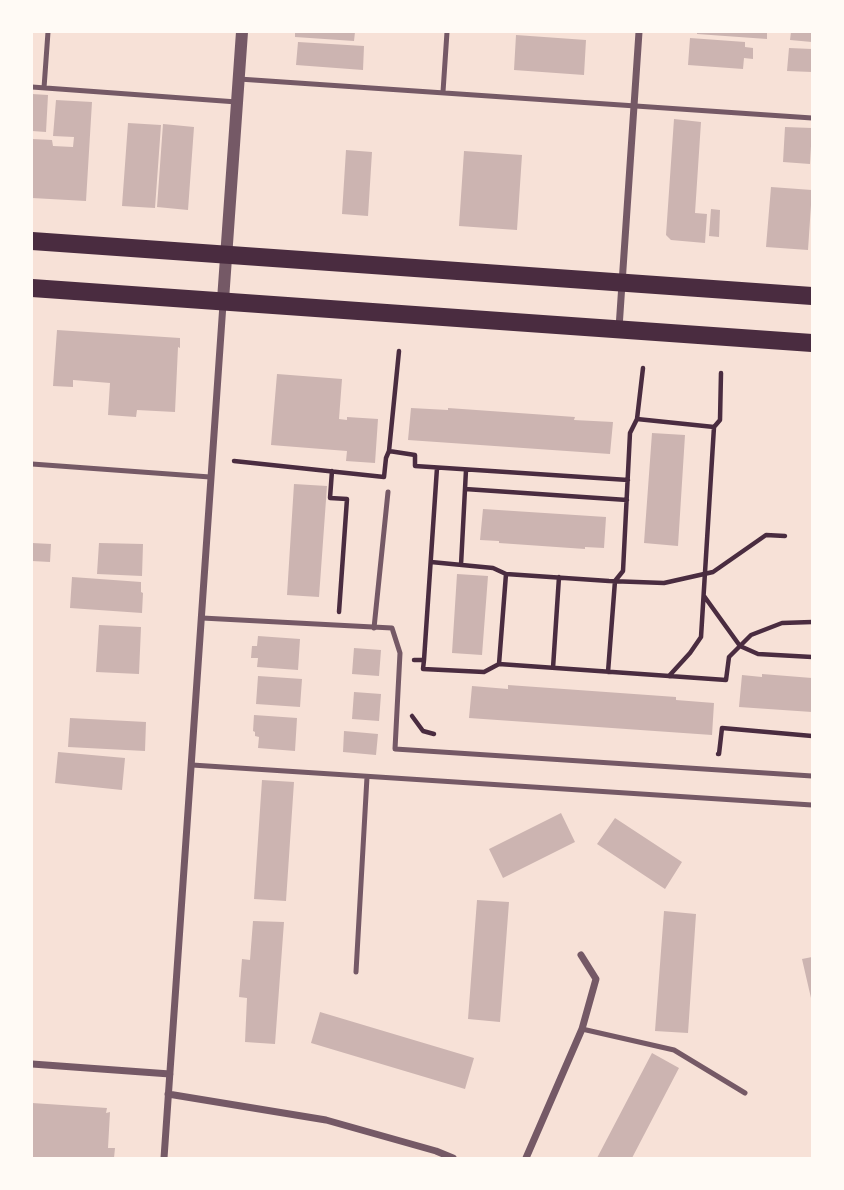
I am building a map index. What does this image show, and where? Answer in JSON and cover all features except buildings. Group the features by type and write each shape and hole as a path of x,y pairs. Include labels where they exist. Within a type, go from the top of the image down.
{"main road":[{"path":"32,241 813,296"},
{"path":"32,288 813,343"}],"street":[{"path":"164,1158 242,32"},
{"path":"619,329 639,32"},
{"path":"526,1158 582,1029 596,979 581,955"},
{"path":"32,1064 170,1074"},
{"path":"168,1094 326,1120 453,1158"}],"lane":[{"path":"44,88 48,32"},
{"path":"443,92 447,32"},
{"path":"239,79 813,118"},
{"path":"32,87 237,102"},
{"path":"32,464 210,477"},
{"path":"374,628 388,492"},
{"path":"202,618 391,628 400,653 395,749 813,776"},
{"path":"192,765 813,805"},
{"path":"356,972 367,777"},
{"path":"582,1029 674,1050 745,1093"}],"path":[{"path":"234,461 384,477 398,351"},
{"path":"608,672 615,581 623,571 630,433 637,419 643,368"},
{"path":"669,676 701,638 714,427 720,420 721,373"},
{"path":"637,419 714,427"},
{"path":"389,451 415,455 415,466 628,480"},
{"path":"438,468 423,669 484,673 499,664 726,680 730,657 751,635 782,623 813,622"},
{"path":"461,565 466,470"},
{"path":"332,471 330,498 347,499 338,625"},
{"path":"465,489 626,500"},
{"path":"431,562 493,568 506,573 664,583 713,572 766,535 785,536"},
{"path":"499,664 506,573"},
{"path":"553,668 559,577"},
{"path":"704,595 740,646 758,654 813,657"},
{"path":"412,660 424,660"},
{"path":"411,714 423,731 435,734"},
{"path":"706,753 719,754 722,728 813,736"}]}
